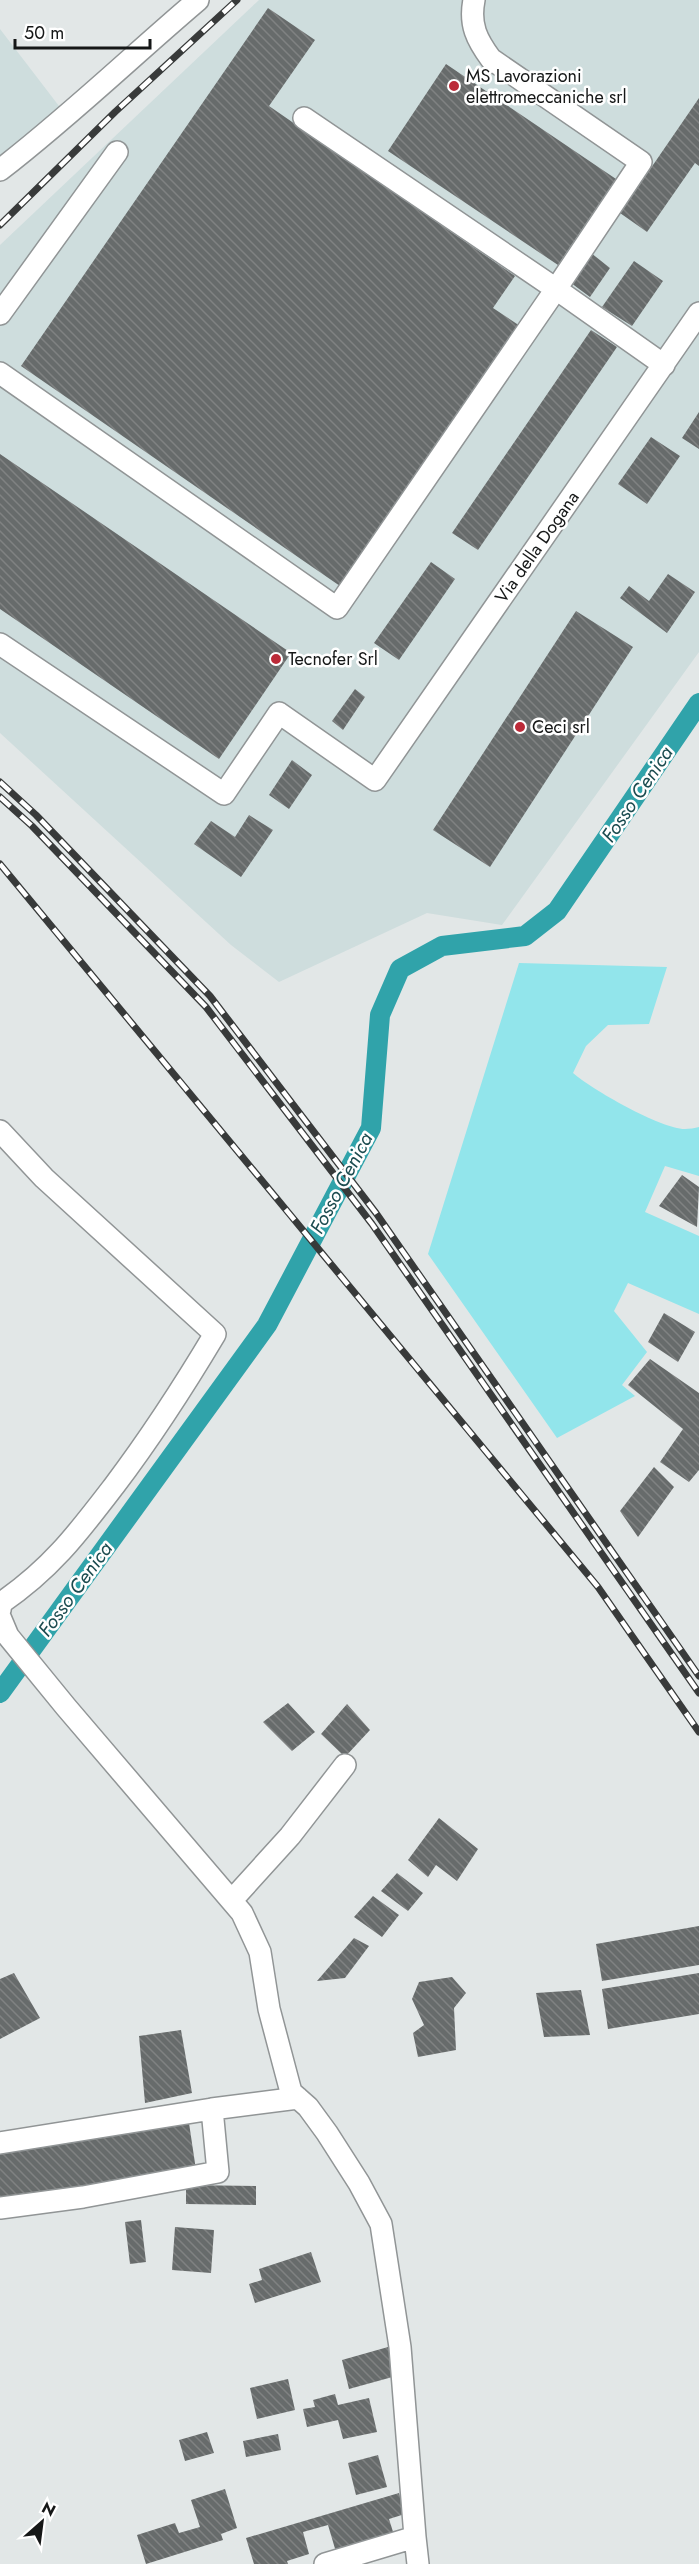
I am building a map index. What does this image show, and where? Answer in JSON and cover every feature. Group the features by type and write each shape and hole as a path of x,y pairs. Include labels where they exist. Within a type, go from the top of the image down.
{"street":[{"path":"0,170 55,128 136,53 198,0"},
{"path":"0,373 337,608 641,162 491,60 476,37 471,14 474,0"},
{"path":"304,118 664,365"},
{"path":"0,314 117,152"},
{"name":"Via della Dogana","path":"0,644 225,794 279,713 375,780 699,314"},
{"path":"0,1131 44,1178 215,1334 143,1446 72,1540 2,1614 48,1685 242,1913 260,1952 269,2009 291,2092 308,2107 327,2133 359,2183 381,2224 400,2347 418,2564"},
{"path":"232,1900 290,1836 345,1765"},
{"path":"0,2143 212,2109 298,2098"},
{"path":"0,2208 83,2197 218,2172 212,2109"},
{"path":"325,2564 415,2537"}],"shaded area":[{"path":"259,0 699,0 699,652 502,925 427,913 279,982 231,945 0,733 0,245"},
{"path":"0,29 72,123 0,180"},
{"path":"519,963 667,967 649,1024 608,1025 586,1046 573,1073 610,1098 644,1116 674,1127 685,1129 699,1127 699,1176 665,1166 645,1212 699,1236 699,1314 628,1283 614,1311 647,1352 622,1385 635,1396 557,1438 428,1254"}],"building":[{"path":"268,8 315,40 269,106 515,276 493,308 520,326 340,586 21,366"},
{"path":"446,64 616,179 558,265 388,151"},
{"path":"699,98 699,166 695,163 647,232 620,213"},
{"path":"591,253 610,268 590,297 571,283"},
{"path":"634,261 663,281 632,326 602,307"},
{"path":"591,330 617,347 478,550 452,533"},
{"path":"699,412 699,449 682,438"},
{"path":"651,437 680,456 647,504 618,484"},
{"path":"0,454 291,653 219,759 0,609"},
{"path":"431,562 455,579 399,660 374,643"},
{"path":"668,574 695,592 667,633 620,598 629,586 649,601"},
{"path":"576,611 633,647 490,867 433,830"},
{"path":"355,689 365,697 343,730 332,721"},
{"path":"292,760 312,775 289,809 269,795"},
{"path":"249,815 273,830 241,877 194,844 211,821 235,837"},
{"path":"682,1175 699,1187 697,1227 659,1206"},
{"path":"664,1313 695,1332 678,1362 648,1342"},
{"path":"650,1359 699,1393 699,1470 689,1482 660,1462 683,1429 628,1385"},
{"path":"654,1467 674,1487 638,1537 620,1511"},
{"path":"288,1703 315,1732 292,1751 263,1722"},
{"path":"347,1704 370,1730 345,1757 321,1734"},
{"path":"439,1818 478,1849 457,1881 436,1865 428,1877 408,1860"},
{"path":"397,1873 423,1893 408,1911 381,1891"},
{"path":"373,1896 399,1915 382,1937 354,1917"},
{"path":"699,1926 699,1965 602,1981 596,1944"},
{"path":"354,1938 369,1946 345,1978 317,1981"},
{"path":"14,1973 40,2018 0,2039 0,1979"},
{"path":"699,1973 699,2014 608,2029 602,1989"},
{"path":"452,1977 466,1993 454,2008 456,2050 418,2057 413,2033 424,2025 412,1999 419,1982"},
{"path":"581,1990 590,2035 544,2037 536,1993"},
{"path":"181,2030 192,2093 145,2103 139,2036"},
{"path":"189,2123 196,2170 0,2197 0,2150"},
{"path":"186,2185 256,2186 256,2205 186,2204"},
{"path":"141,2220 146,2262 130,2264 125,2222"},
{"path":"175,2227 214,2230 211,2273 172,2270"},
{"path":"311,2252 321,2282 255,2303 249,2284 262,2280 259,2269"},
{"path":"388,2347 396,2376 349,2389 342,2360"},
{"path":"288,2379 295,2410 257,2419 250,2388"},
{"path":"335,2394 338,2405 369,2398 377,2432 343,2439 338,2420 307,2427 303,2409 315,2407 313,2400"},
{"path":"207,2432 214,2453 185,2461 179,2440"},
{"path":"278,2434 281,2450 246,2457 243,2441"},
{"path":"378,2455 387,2487 356,2495 348,2463"},
{"path":"225,2489 237,2528 221,2534 223,2540 146,2564 137,2535 175,2523 179,2533 200,2527 191,2500"},
{"path":"399,2493 405,2514 389,2519 394,2535 336,2552 328,2525 303,2532 309,2554 287,2561 288,2564 254,2564 246,2538"}],"waterway":[{"name":"Fosso Cenica","path":"0,1693 267,1325 371,1128 380,1015 400,969 442,946 525,936 557,911 699,703"}],"railway":[{"path":"0,225 115,112 237,0"},
{"path":"0,782 36,815 210,996 376,1213 699,1676"},
{"path":"0,797 32,826 206,1007 372,1224 699,1693"},
{"path":"0,864 598,1587 699,1732"}],"place":[{"name":"MS Lavorazioni elettromeccaniche srl","path":"454,86"},
{"name":"Tecnofer Srl","path":"276,659"},
{"name":"Ceci srl","path":"520,727"}]}
